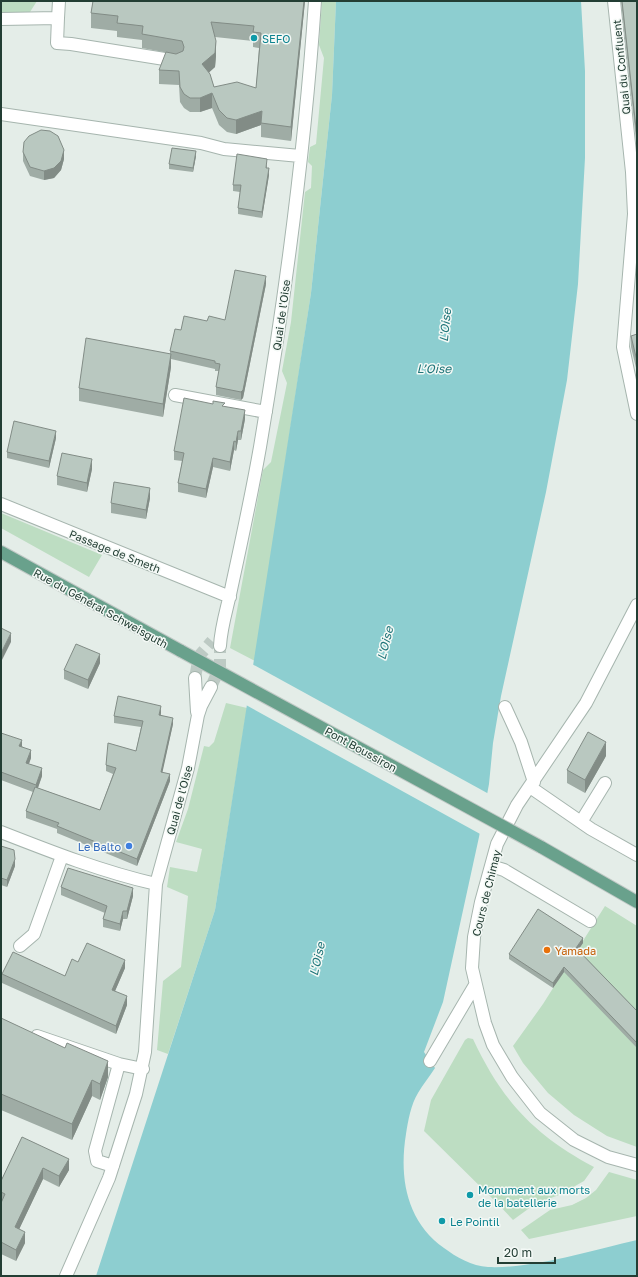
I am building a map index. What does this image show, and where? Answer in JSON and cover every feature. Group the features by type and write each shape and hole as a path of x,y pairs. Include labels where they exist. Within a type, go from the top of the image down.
{"main road":[{"name":"Rue du Général Schweisguth","path":"1,552 21,565"},
{"name":"Rue du Général Schweisguth","path":"1,556 21,565 181,651"},
{"name":"Pont Boussiron","path":"181,651 541,847 637,902"}],"street":[{"path":"59,1 57,43 177,61"},
{"name":"Quai de l'Oise","path":"216,644 230,597 266,412 291,251 315,1"},
{"name":"Quai du Confluent","path":"614,1 632,172 634,214 623,347 637,414"},
{"path":"1,18 58,18"},
{"path":"1,114 201,143 224,148 300,156"},
{"path":"174,395 266,412"},
{"name":"Passage de Smeth","path":"1,504 230,597"},
{"name":"Cours de Chimay","path":"637,605 586,703 517,805 497,844 474,937 472,968 474,985 493,1045 512,1077 540,1113 574,1140 608,1157 637,1165"},
{"name":"Quai de l'Oise","path":"195,678 198,715"},
{"name":"Quai de l'Oise","path":"66,1276 98,1207 113,1166 143,1069 156,884 188,768 198,715 204,698 211,687"},
{"path":"505,707 521,742 532,784 581,822 637,855"},
{"path":"581,822 604,783"},
{"path":"1,832 62,856 156,884"},
{"path":"20,946 34,934 62,856"},
{"path":"491,866 504,870 590,921"},
{"path":"430,1061 474,985"},
{"path":"23,1032 119,1064 143,1069"},
{"path":"113,1166 97,1161 95,1151 119,1064"}],"green space":[{"path":"1,1 37,1 30,12 1,12"},
{"path":"322,1 336,1 332,95 311,293 255,661 230,648 263,470 271,462 287,383 282,371 291,322 305,192 311,188 312,166 308,162 310,147 316,144 324,58 319,45"},
{"path":"1,513 102,555 89,577 1,528"},
{"path":"226,703 247,708 215,910 168,1054 157,1050 163,981 181,967 188,896 167,887 170,867 197,872 202,849 176,842 188,809 204,746 209,747 214,742"},
{"path":"605,906 637,926 637,1147 607,1136 574,1115 548,1093 523,1063 513,1046 543,1004"},
{"path":"468,1038 473,1039 496,1081 522,1114 537,1129 554,1142 594,1167 584,1181 559,1195 535,1204 513,1220 424,1131 431,1100 465,1040"},
{"path":"609,1172 637,1180 637,1216 529,1239 521,1230 550,1210 572,1205 586,1198 596,1190"}],"water":[{"name":"L’Oise","path":"336,1 581,1 585,71 585,158 578,284 567,380 546,492 501,696 493,743 489,784 479,837 443,1002 424,1052 435,1068 420,1090 412,1107 406,1134 404,1166 408,1197 413,1211 421,1225 431,1237 444,1248 464,1260 476,1265 488,1267 524,1265 562,1258 637,1240 637,1276 96,1276 215,910 311,293 332,95"}],"pier":[{"path":"252,664 489,794 482,835 246,705"}],"building":[{"path":"93,1 304,1 291,127 261,123 262,111 236,120 227,118 219,110 212,93 200,98 190,98 184,94 180,87 179,71 159,70 166,52 176,54 183,51 184,47 182,41 142,34 143,26 117,23 118,16 91,13","holes":["211,22 254,26 253,32 261,33 256,88 237,82 214,87 210,74 202,64 215,53 216,41"]},
{"path":"622,1 637,1 637,137"},
{"path":"41,130 50,131 58,136 64,150 61,161 54,168 44,171 30,167 23,152 24,142 29,136"},
{"path":"172,148 196,151 193,168 169,164"},
{"path":"237,154 267,159 266,168 269,168 262,212 238,208 241,185 233,185"},
{"path":"235,270 266,276 243,390 241,392 216,387 220,364 215,363 215,361 170,351 175,329 181,330 184,316 207,321 209,316 225,320"},
{"path":"637,334 637,361 631,336"},
{"path":"86,338 171,354 163,404 79,388"},
{"path":"184,398 213,404 213,401 225,403 222,406 245,410 241,431 238,431 236,442 234,441 230,462 213,458 206,489 178,483 184,453 174,451"},
{"path":"14,421 56,431 49,461 7,452"},
{"path":"62,453 92,459 87,483 57,476"},
{"path":"114,482 150,488 146,510 111,503"},
{"path":"1,628 11,633 1,653"},
{"path":"76,644 100,654 88,680 64,670"},
{"path":"118,696 161,706 159,715 173,718 161,772 170,774 137,859 57,826 59,823 26,811 35,787 100,810 116,768 106,765 108,743 136,751 143,721 114,716"},
{"path":"588,732 606,742 585,780 567,770"},
{"path":"1,733 22,740 19,746 31,750 26,763 42,768 36,785 1,772"},
{"path":"1,846 14,850 15,859 7,880 1,878"},
{"path":"68,868 133,888 127,911 123,911 120,924 103,919 107,906 61,887"},
{"path":"538,909 583,938 576,948 637,1011 637,1043 564,967 553,983 509,954"},
{"path":"87,943 125,960 112,990 127,996 116,1026 2,974 13,952 65,976 72,959 78,962"},
{"path":"1,1018 65,1048 67,1043 108,1061 100,1084 92,1080 72,1124 1,1094"},
{"path":"22,1137 69,1159 59,1176 43,1168 15,1227 25,1232 16,1250 1,1242 1,1203 5,1194 1,1192 1,1181"}],"tunnel":[{"path":"195,678 199,656 212,641"},
{"path":"211,687 220,667 220,646"}],"place":[{"name":"SEFO","path":"254,38"},
{"name":"Le Balto","path":"129,846"},
{"name":"Yamada","path":"547,950"},
{"name":"Monument aux morts de la batellerie","path":"470,1195"},
{"name":"Le Pointil","path":"442,1221"}],"water label":[{"name":"L'Oise","path":"445,325"},
{"name":"L'Oise","path":"385,643"},
{"name":"L'Oise","path":"317,959"}]}
